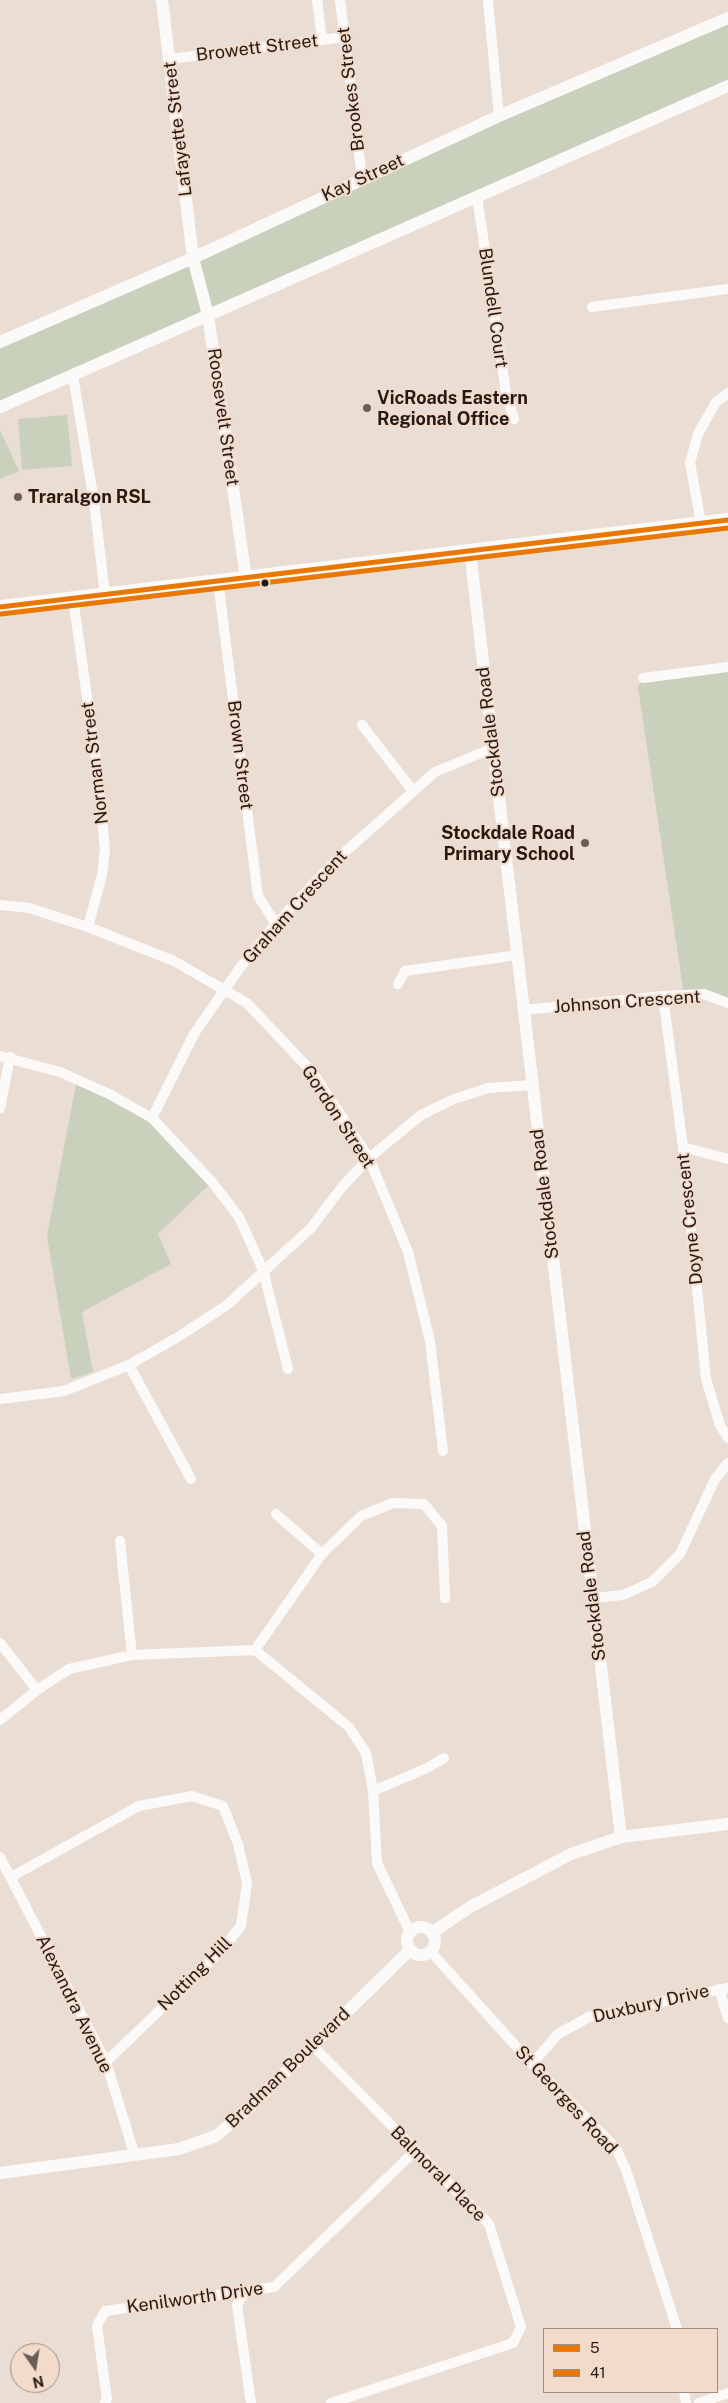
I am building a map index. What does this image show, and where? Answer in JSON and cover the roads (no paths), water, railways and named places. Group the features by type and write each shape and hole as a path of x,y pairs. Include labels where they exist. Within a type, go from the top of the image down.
{"main road":[{"path":"0,607 728,520"}],"street":[{"name":"Lafayette Street","path":"162,0 193,258"},
{"name":"Brookes Street","path":"317,0 322,40"},
{"name":"Brookes Street","path":"340,0 362,178"},
{"path":"488,0 499,116"},
{"name":"Kay Street","path":"0,342 193,258 499,116 728,18"},
{"name":"Browett Street","path":"170,60 345,37"},
{"path":"0,407 728,86"},
{"name":"Blundell Court","path":"477,196 506,393 514,419"},
{"name":"Roosevelt Street","path":"193,258 208,315 246,578"},
{"path":"592,307 728,289"},
{"path":"73,376 94,501 105,595"},
{"path":"700,523 690,463 698,434 716,402 728,393"},
{"name":"Stockdale Road","path":"470,551 621,1837"},
{"name":"Brown Street","path":"218,581 258,896 276,924"},
{"name":"Norman Street","path":"73,598 95,754 105,848 102,876 88,927"},
{"path":"643,678 728,667"},
{"path":"362,725 413,791"},
{"name":"Graham Crescent","path":"152,1118 194,1034 239,969 276,924 335,861 435,772 493,748"},
{"name":"Gordon Street","path":"0,905 29,908 88,927 174,961 224,992 247,1003 313,1073 369,1158 408,1252 430,1340 443,1451"},
{"path":"398,984 405,970 517,955"},
{"name":"Johnson Crescent","path":"524,1010 663,996 704,994 728,1003"},
{"name":"Doyne Crescent","path":"663,996 683,1148 706,1379 720,1425 728,1438"},
{"path":"0,1108 5,1056 60,1072 109,1094 152,1118 212,1182 239,1217 263,1270 288,1369"},
{"path":"0,1399 64,1391 129,1365 178,1337 227,1305 311,1228 342,1187 369,1158 421,1115 454,1099 488,1088 533,1085"},
{"path":"683,1148 728,1159"},
{"path":"129,1365 191,1479"},
{"path":"592,1598 623,1595 652,1582 680,1554 715,1479 728,1464"},
{"path":"255,1650 322,1554 361,1516 392,1503 424,1504 442,1526 445,1598"},
{"path":"276,1514 322,1554"},
{"path":"120,1541 132,1655"},
{"path":"0,1643 37,1690"},
{"path":"0,1720 37,1690 69,1669 132,1655 255,1650 349,1727 366,1753 373,1790 377,1863 410,1932"},
{"path":"373,1790 427,1768 444,1758"},
{"name":"Notting Hill","path":"11,1877 139,1806 192,1796 223,1806 238,1844 247,1883 242,1926 219,1953 106,2062"},
{"path":"433,1932 470,1907 570,1854 621,1837 728,1824"},
{"name":"Alexandra Avenue","path":"0,1857 106,2062 135,2156"},
{"path":"421,1926 433,1932 436,1942 431,1952 420,1955 410,1950 407,1941 410,1932 421,1926"},
{"name":"Bradman Boulevard","path":"0,2173 179,2149 216,2136 245,2112 410,1950"},
{"name":"St Georges Road","path":"431,1952 532,2064 616,2148 626,2170 677,2328"},
{"path":"723,1988 728,2018"},
{"name":"Duxbury Drive","path":"532,2064 558,2034 589,2017 723,1988"},
{"name":"Balmoral Place","path":"313,2046 489,2224 521,2327 514,2343 331,2403"},
{"name":"Kenilworth Drive","path":"105,2403 107,2399 97,2326 105,2311 274,2287 415,2151"},
{"path":"245,2291 238,2305 251,2403"},
{"path":"699,2403 728,2393"}],"place":[{"name":"VicRoads Eastern Regional Office","path":"367,408"},
{"name":"Traralgon RSL","path":"18,497"},
{"name":"Stockdale Road Primary School","path":"585,843"}]}
